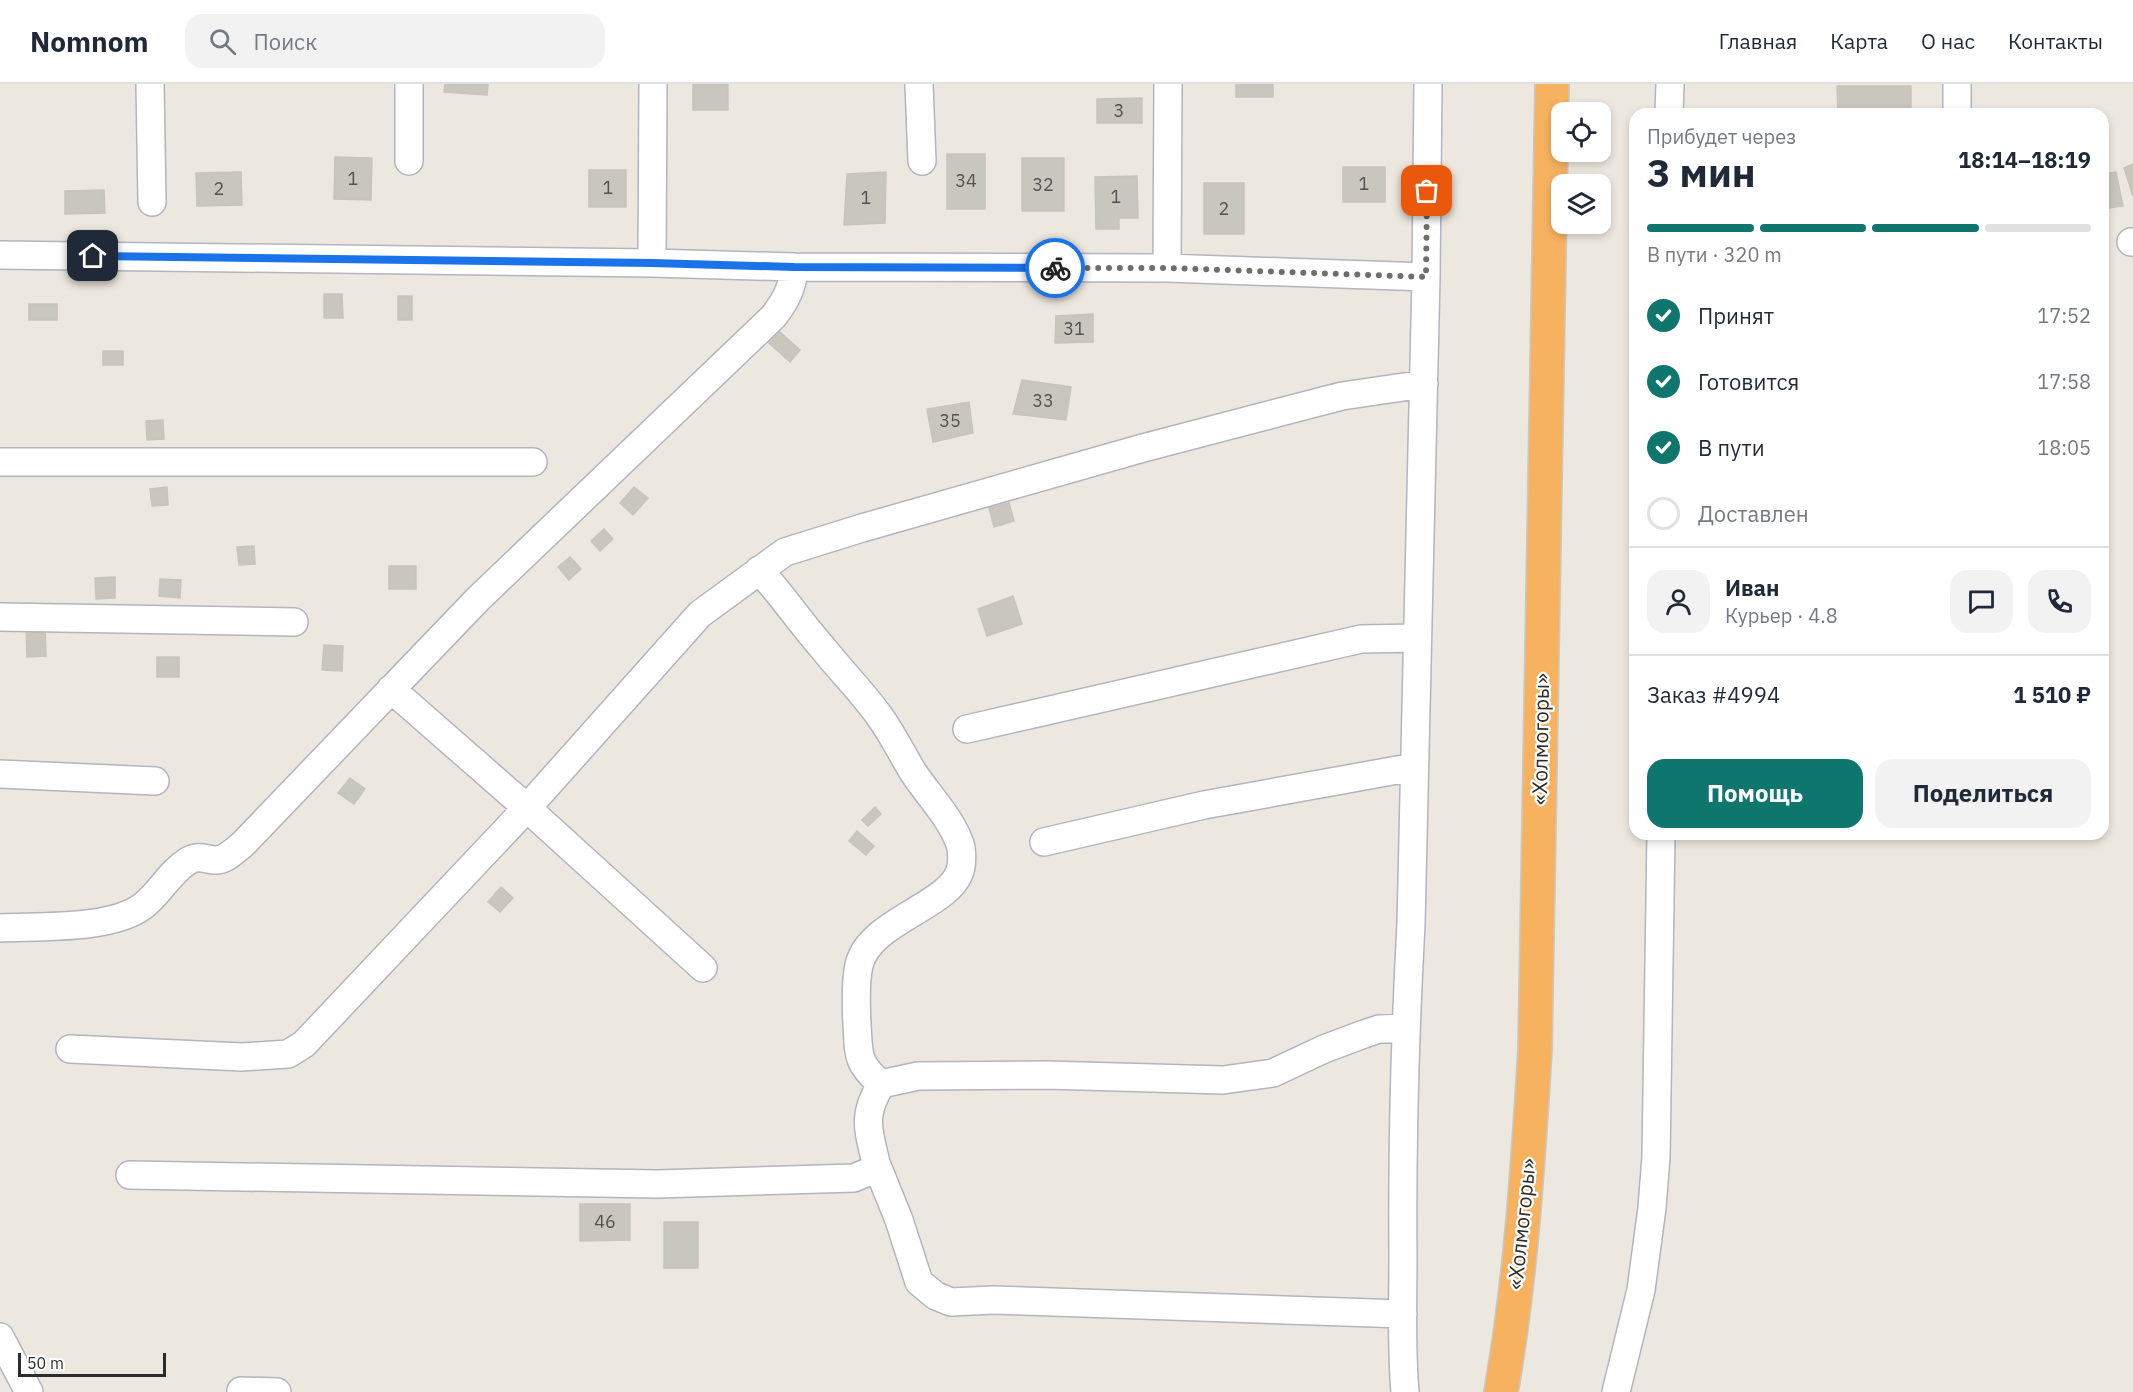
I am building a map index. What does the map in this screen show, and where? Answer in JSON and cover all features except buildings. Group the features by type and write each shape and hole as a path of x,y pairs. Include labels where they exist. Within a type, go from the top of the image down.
{"highway":[{"name":"«Холмогоры»","path":"1501,1392 1520,1258 1535,1050 1552,84"}],"street":[{"path":"150,84 152,202"},
{"path":"409,84 409,161"},
{"path":"652,263 653,84"},
{"path":"919,84 922,161"},
{"path":"1167,268 1168,84"},
{"path":"1405,1392 1403,1314 1406,1028 1411,924 1424,384 1428,84"},
{"path":"1669,108 1670,84"},
{"path":"1957,84 1958,108"},
{"path":"0,255 652,263 794,267 1167,268 1426,277"},
{"path":"0,928 101,923 128,914 143,906 179,867 191,859 204,856 216,860 228,856 242,845 478,599 774,316 785,301 793,282 794,267"},
{"path":"70,1048 242,1057 288,1054 304,1044 527,808 700,614 785,552 1143,447 1342,396 1424,384"},
{"path":"0,462 533,462"},
{"path":"759,570 783,595 819,645 880,717 913,772 950,825 961,846 961,866 956,881 937,897 899,919 868,947 859,964 856,1007 860,1056 866,1071 881,1084"},
{"path":"0,617 294,622"},
{"path":"967,729 1350,641 1417,638"},
{"path":"391,689 527,808 703,968"},
{"path":"1044,842 1204,805 1414,767"},
{"path":"0,774 155,781"},
{"path":"1616,1392 1641,1290 1652,1208 1656,1157 1661,840"},
{"path":"1403,1314 993,1300 951,1302 936,1296 920,1282 899,1220 876,1163 868,1128 870,1103 881,1084 918,1076 1046,1075 1223,1080 1274,1073 1324,1049 1378,1029 1406,1028"},
{"path":"130,1175 658,1184 854,1178 870,1171 876,1163"},
{"path":"0,1337 29,1392"},
{"path":"241,1391 277,1392"}],"way so far":[{"path":"1055,268 1167,268 1426,277 1427,191"}],"route":[{"path":"93,256 794,267 1055,268"}]}
